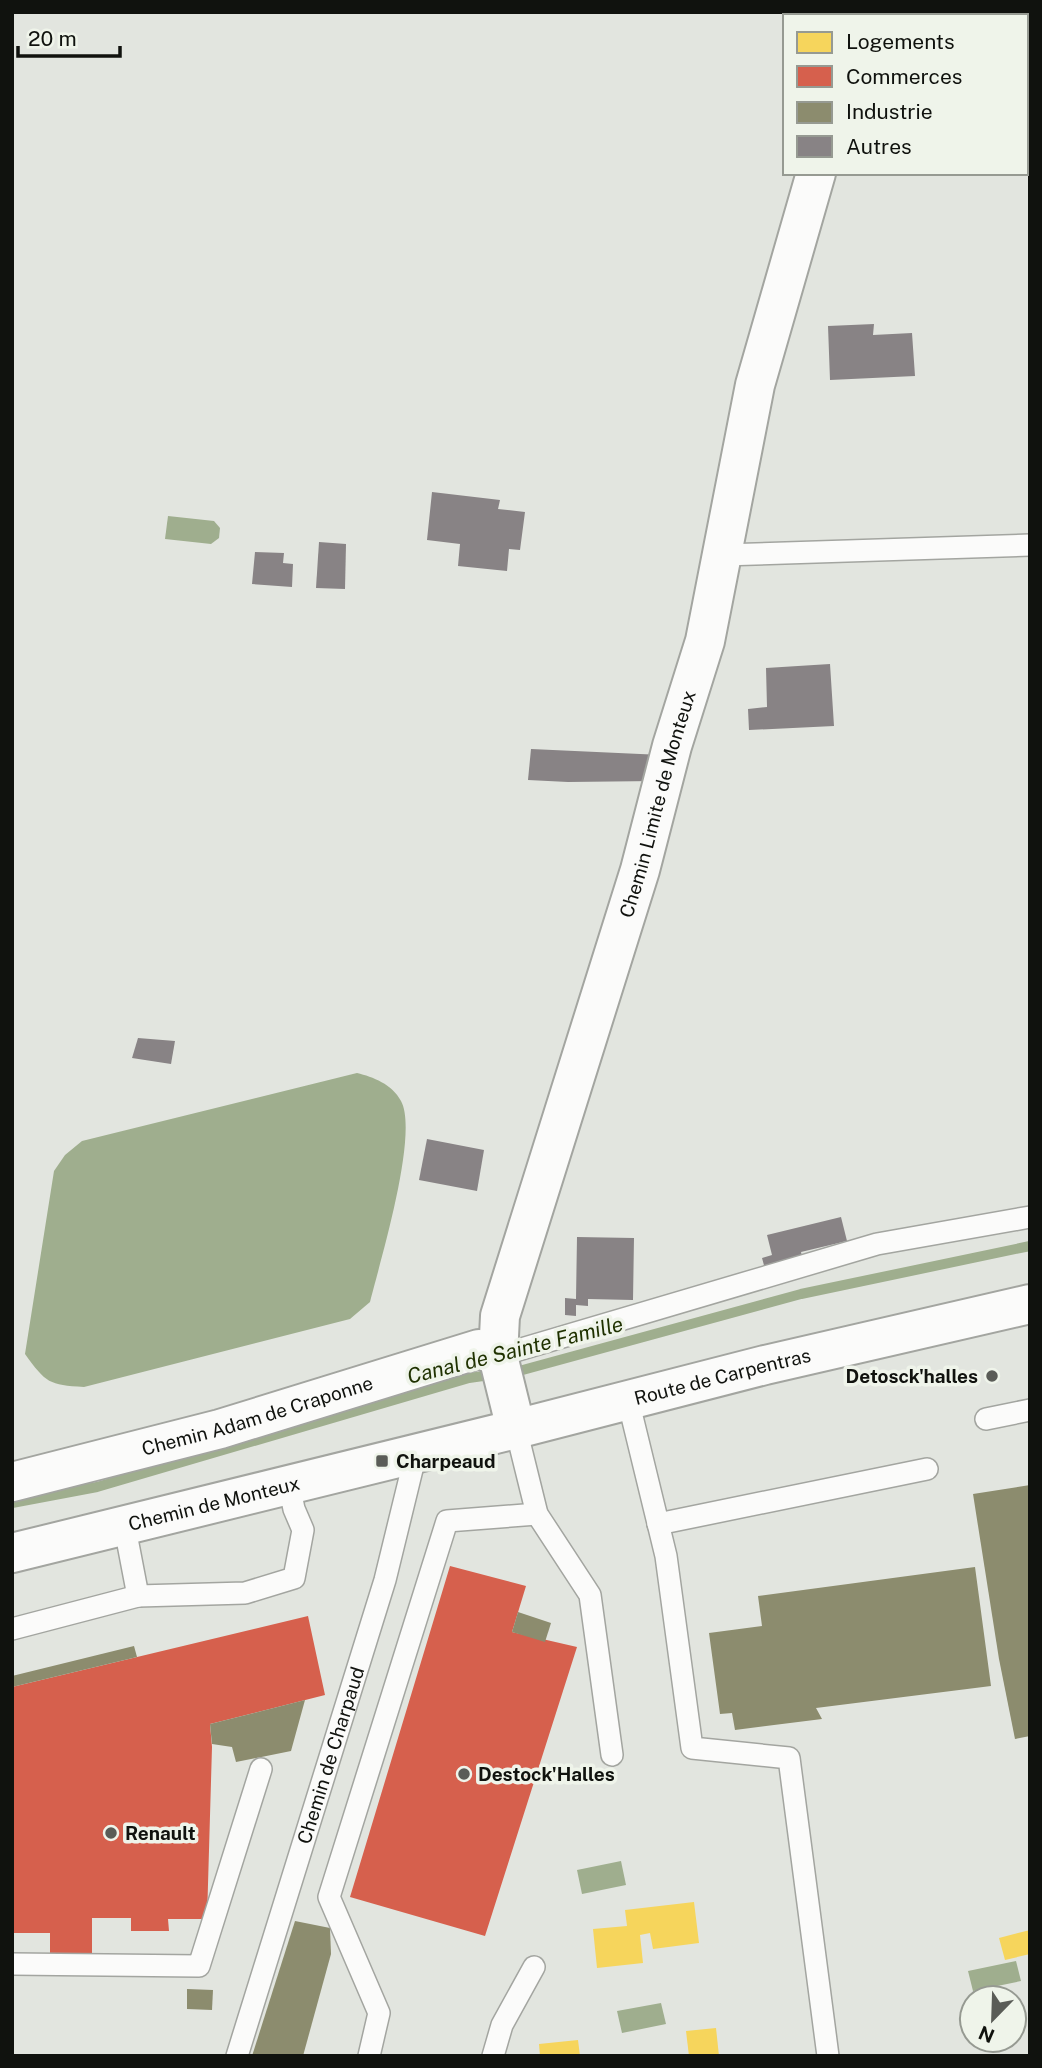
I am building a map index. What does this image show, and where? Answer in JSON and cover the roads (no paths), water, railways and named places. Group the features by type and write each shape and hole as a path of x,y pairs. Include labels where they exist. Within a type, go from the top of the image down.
{"street":[{"name":"Chemin Limite de Monteux","path":"516,1429 498,1356 500,1316 640,870 672,746 705,641 755,385 815,175"},
{"name":"Route de Carpentras","path":"416,1453 628,1399 1030,1304"},
{"name":"Chemin Adam de Craponne","path":"12,1482 220,1429 479,1349 498,1356"},
{"name":"Chemin de Monteux","path":"12,1553 124,1523 416,1453"}],"lane":[{"path":"722,555 1030,545"},
{"path":"498,1356 877,1244 1030,1217"},
{"path":"628,1399 666,1556 692,1748 789,1758 828,2056"},
{"path":"986,1419 1030,1410"},
{"path":"516,1429 537,1514 590,1595 612,1755"},
{"name":"Chemin de Charpaud","path":"237,2056 385,1580 416,1453"},
{"path":"658,1524 927,1469"},
{"path":"12,1629 138,1596 245,1593 294,1578 303,1530 294,1509 289,1485"},
{"path":"369,2056 379,2013 329,1897 447,1521 537,1514"},
{"path":"124,1523 138,1596"},
{"path":"12,1964 199,1966 261,1769"},
{"path":"493,2056 502,2025 534,1967"}],"waterway":[{"name":"Canal de Sainte Famille","path":"12,1503 97,1487 469,1378 519,1371 801,1294 1030,1246"}],"place":[{"name":"Detosck'halles","path":"992,1376"},
{"name":"Charpeaud","path":"382,1461"},
{"name":"Destock'Halles","path":"464,1774"},
{"name":"Renault","path":"111,1833"}]}
